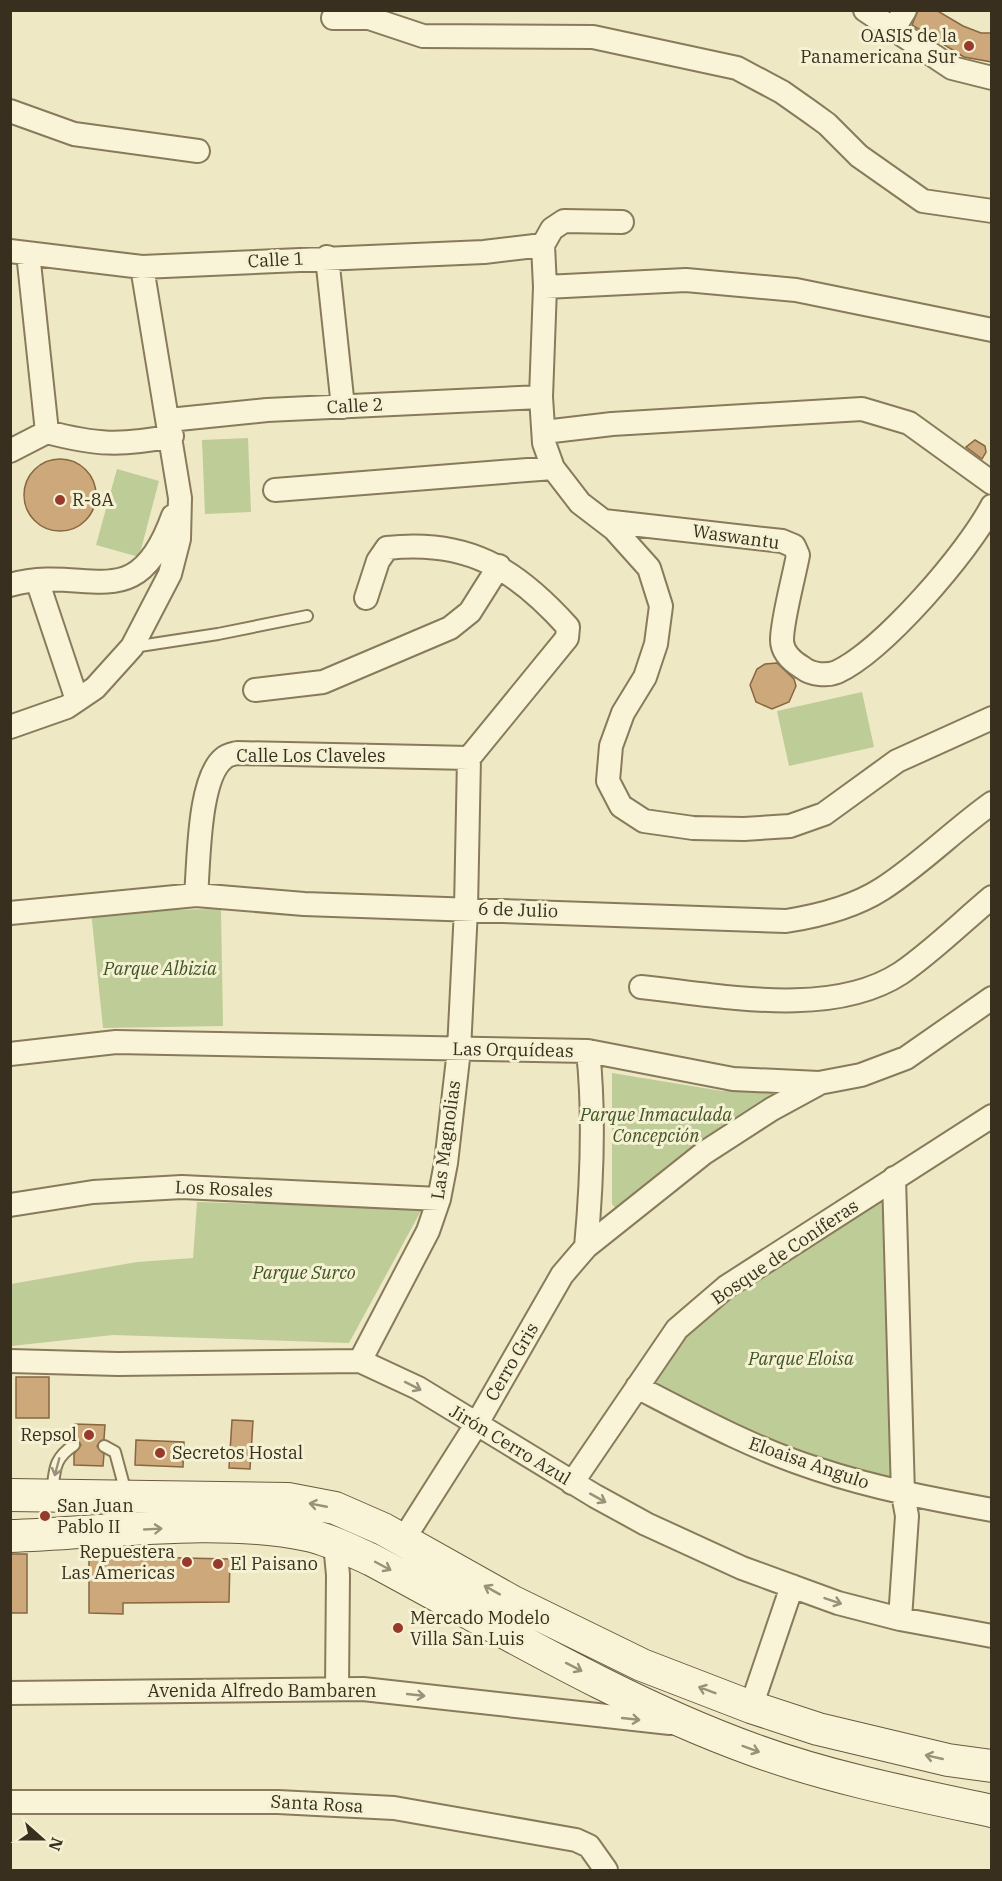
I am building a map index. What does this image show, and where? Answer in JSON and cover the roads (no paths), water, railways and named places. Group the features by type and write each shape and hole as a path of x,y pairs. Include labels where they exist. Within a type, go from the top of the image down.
{"main road":[{"path":"10,1495 288,1499 335,1508 403,1540 513,1602 642,1665 752,1707 871,1742 948,1760 992,1766"},
{"path":"10,1536 179,1528 234,1528 309,1535 335,1543 372,1560 640,1702 692,1725 754,1750 828,1773 992,1811"}],"street":[{"path":"865,10 952,68 992,78"},
{"path":"893,30 905,10"},
{"path":"333,18 369,18 423,36 593,37 737,68 782,92 809,111 827,124 859,156 922,201 992,212"},
{"path":"10,111 74,134 198,151"},
{"path":"622,222 564,221 552,229 543,245 545,287 541,397 544,443 553,468 580,503 604,520 649,568 661,606 656,644 645,676 623,713 611,746 608,781 621,806 644,821 693,828 744,829 790,826 824,814 897,761 992,718"},
{"name":"Calle 1","path":"19,252 142,267 484,252 543,245"},
{"path":"10,451 46,432 19,252"},
{"path":"327,258 343,407"},
{"path":"10,727 67,707 95,688 132,647 170,574 179,539 180,498 142,267"},
{"path":"545,287 686,279 796,290 992,330"},
{"name":"Calle 2","path":"46,432 94,443 118,444 170,428 267,410 541,397"},
{"path":"544,432 612,424 862,409 909,423 992,483"},
{"path":"275,490 553,468"},
{"path":"10,585 37,580 114,581 139,574 156,555 180,498"},
{"name":"Waswantu","path":"604,520 782,541 794,546 798,555 782,641 787,656 797,665 808,672 822,675 836,672 891,633 964,549 992,506"},
{"path":"366,598 378,561 387,548 420,544 466,552 498,566 550,608 567,627 569,633 469,758"},
{"path":"255,690 323,682 450,628 470,612 498,566"},
{"path":"37,580 77,700"},
{"name":"Calle Los Claveles","path":"196,895 207,789 214,771 224,758 237,753 469,758"},
{"name":"Las Magnolias","path":"360,1361 428,1231 439,1199 446,1163 459,1050 466,909 469,758"},
{"name":"6 de Julio","path":"10,913 196,895 304,904 751,921 809,917 851,904 881,889 992,803"},
{"path":"641,987 744,998 815,1000 856,992 882,984 901,973 992,897"},
{"name":"Las Orquídeas","path":"10,1054 116,1042 588,1051 733,1079 819,1083 861,1075 906,1058 992,998"},
{"path":"586,1247 591,1193 592,1092 588,1051"},
{"name":"Cerro Gris","path":"403,1540 476,1425 562,1275 586,1247 704,1153 772,1109 819,1083"},
{"name":"Bosque de Coníferas","path":"572,1483 677,1329 726,1287 992,1116"},
{"path":"894,1178 903,1494 907,1516 900,1619"},
{"name":"Los Rosales","path":"10,1205 93,1192 182,1187 439,1199"},
{"name":"Jirón Cerro Azul","path":"10,1361 118,1364 360,1361 418,1388 572,1483 691,1546 838,1603 900,1619 992,1636"},
{"name":"Eloaisa Angulo","path":"637,1387 758,1446 816,1469 903,1494 992,1510"},
{"path":"335,1543 338,1575 337,1689"},
{"path":"752,1707 792,1586"},
{"name":"Avenida Alfredo Bambaren","path":"10,1693 363,1689 692,1725"},
{"name":"Santa Rosa","path":"10,1802 278,1802 394,1808 576,1840 589,1846 606,1870"}],"lane":[{"path":"132,647 218,634 307,616"},
{"path":"52,1496 55,1466 61,1454 74,1445"},
{"path":"104,1446 115,1452 127,1496"}],"place":[{"name":"OASIS de la Panamericana Sur","path":"969,46"},
{"name":"R-8A","path":"60,500"},
{"name":"Repsol","path":"89,1435"},
{"name":"Secretos Hostal","path":"160,1453"},
{"name":"San Juan Pablo II","path":"45,1516"},
{"name":"Repuestera Las Americas","path":"187,1562"},
{"name":"El Paisano","path":"218,1564"},
{"name":"Mercado Modelo Villa San Luis","path":"398,1628"}],"park label":[{"name":"Parque Albizia","path":"160,969"},
{"name":"Parque Inmaculada Concepción","path":"656,1125"},
{"name":"Parque Surco","path":"304,1273"},
{"name":"Parque Eloisa","path":"801,1359"}]}
